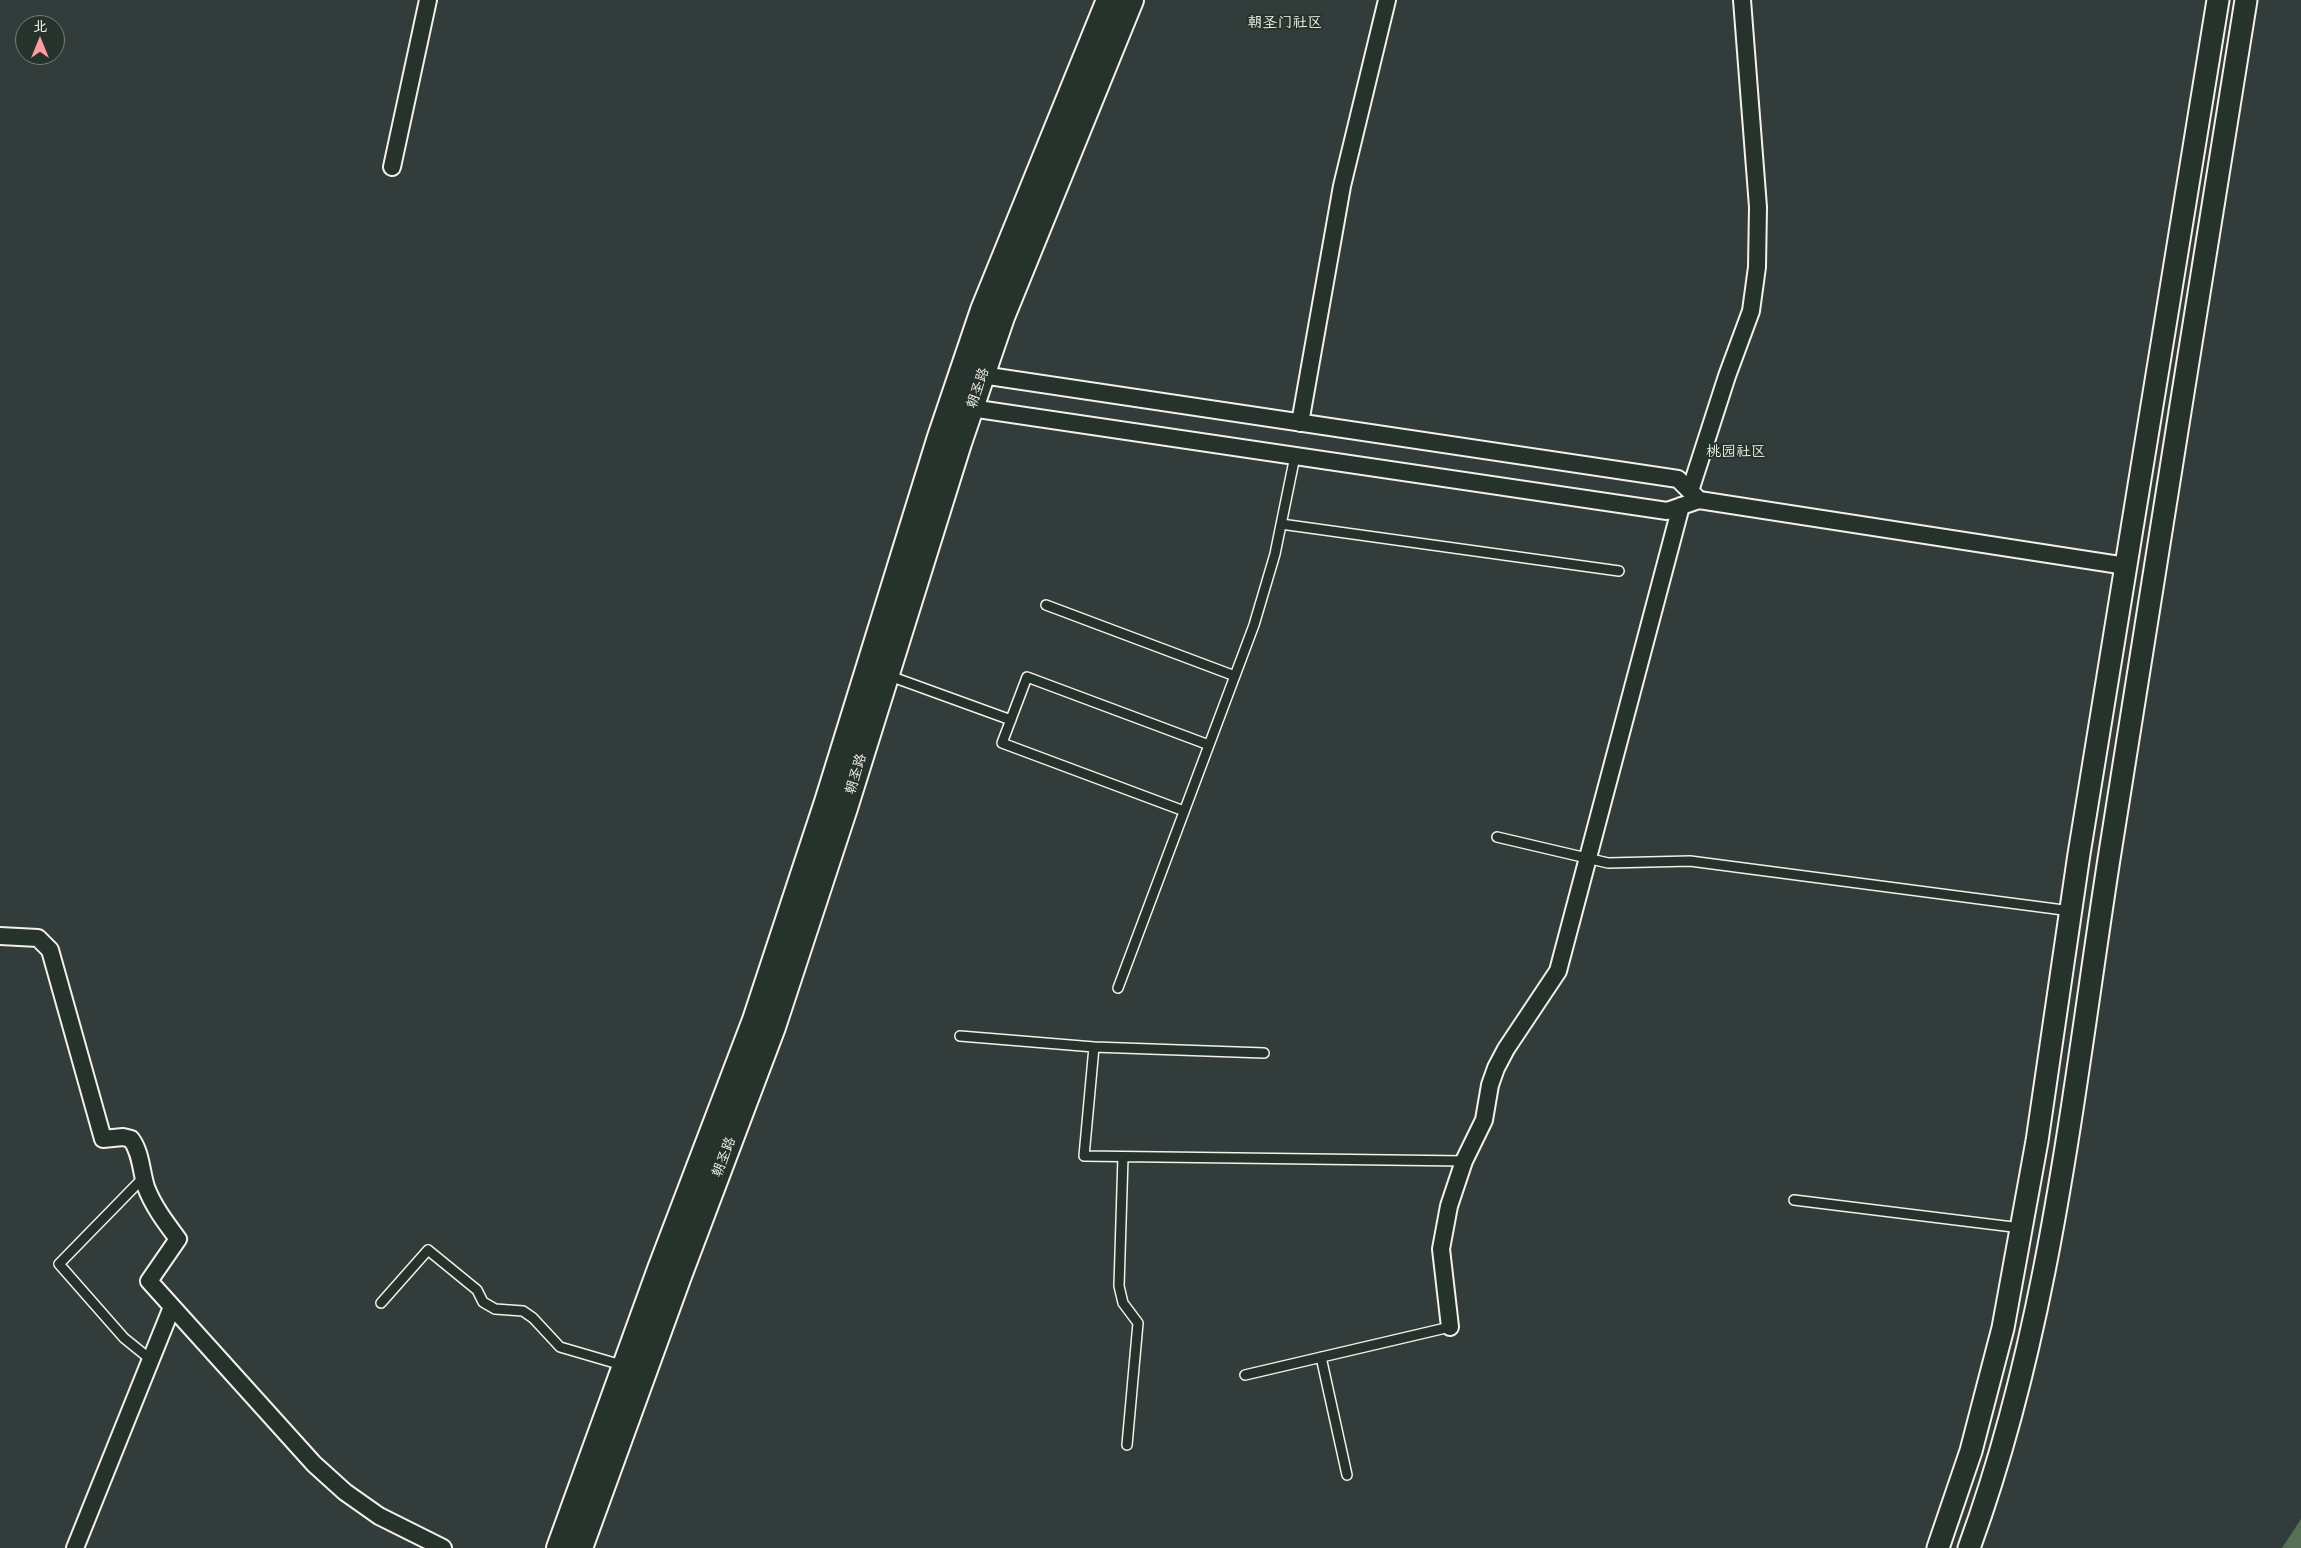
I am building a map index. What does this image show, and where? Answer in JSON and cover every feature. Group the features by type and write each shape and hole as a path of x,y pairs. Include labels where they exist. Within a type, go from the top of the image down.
{"main road":[{"name":"朝圣路","path":"559,1548 758,1011 827,802 940,437 983,310 1110,0"},
{"name":"朝圣路","path":"580,1548 679,1276 773,1027 971,408 1002,317 1131,0"}],"street":[{"path":"392,167 428,0"},
{"path":"1300,423 1342,186 1387,0"},
{"path":"971,408 1667,511 1681,506 1695,496 1727,376 1751,311 1757,267 1758,207 1742,0"},
{"path":"1938,1548 1966,1467 1989,1390 2003,1328 2037,1142 2071,912 2218,0"},
{"path":"1969,1548 2000,1460 2018,1397 2034,1323 2066,1146 2109,859 2246,0"},
{"path":"982,375 1678,479 1695,496 2126,566"},
{"path":"1450,1327 1442,1249 1449,1206 1464,1161 1484,1120 1490,1085 1496,1068 1506,1049 1558,971 1681,506"},
{"path":"0,936 38,938 50,950 103,1139 123,1137 131,1139 136,1146 143,1178 159,1213 178,1239 149,1281 314,1464 345,1492 379,1516 443,1548"},
{"path":"75,1548 172,1307"}],"lane":[{"path":"1118,988 1254,625 1281,524 1296,456"},
{"path":"1281,524 1619,571"},
{"path":"1046,605 1235,676"},
{"path":"887,675 1011,720"},
{"path":"1184,811 1002,743 1027,677 1209,745"},
{"path":"1497,838 1587,858 1624,863 1690,861 2071,912"},
{"path":"960,1036 1094,1047 1264,1053"},
{"path":"1094,1047 1084,1156 1464,1161"},
{"path":"1123,1157 1119,1286 1123,1303 1138,1323 1127,1445"},
{"path":"143,1178 58,1264 124,1338 150,1359"},
{"path":"1794,1200 2021,1228"},
{"path":"381,1303 428,1250 477,1290 483,1302 495,1309 523,1311 533,1318 560,1347 625,1366"},
{"path":"1245,1375 1450,1327"},
{"path":"1321,1357 1347,1475"}],"green space":[{"path":"2301,1519 2301,1548 2282,1548"}],"district":[{"name":"朝圣门社区","path":"1285,23"},
{"name":"桃园社区","path":"1736,452"}]}
